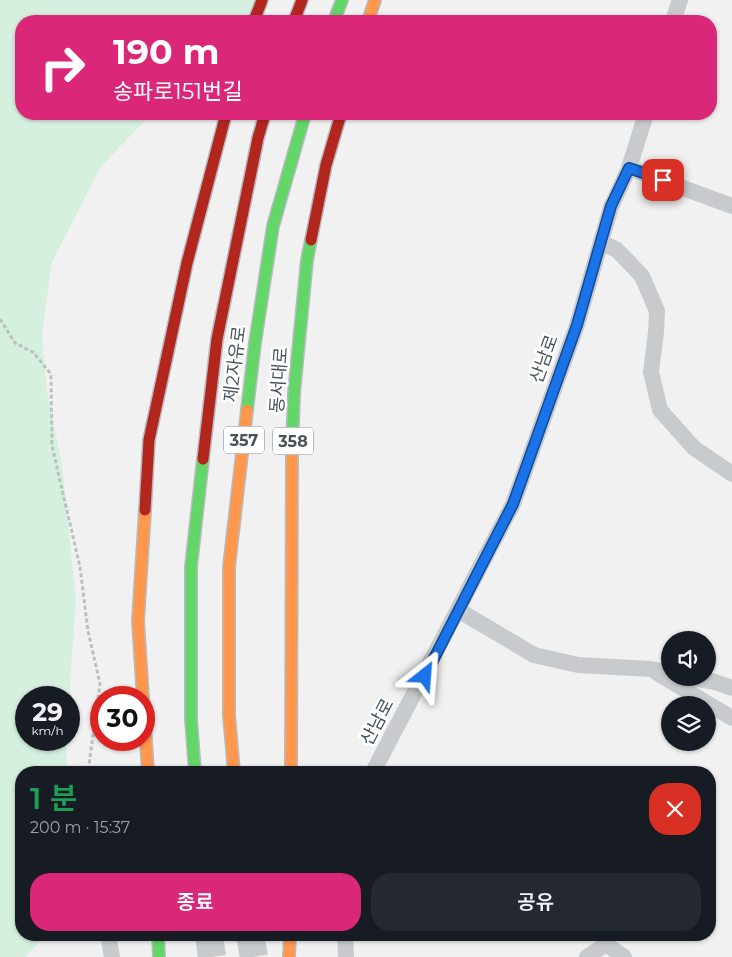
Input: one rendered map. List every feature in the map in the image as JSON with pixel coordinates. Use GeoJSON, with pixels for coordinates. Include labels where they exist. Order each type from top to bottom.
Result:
{"type":"FeatureCollection","features":[{"type":"Feature","properties":{"kind":"highway"},"geometry":{"type":"LineString","coordinates":[[256,15],[262,0]]}},
{"type":"Feature","properties":{"kind":"highway"},"geometry":{"type":"LineString","coordinates":[[296,15],[302,0]]}},
{"type":"Feature","properties":{"kind":"highway"},"geometry":{"type":"LineString","coordinates":[[336,15],[342,0]]}},
{"type":"Feature","properties":{"kind":"highway"},"geometry":{"type":"LineString","coordinates":[[370,15],[375,0]]}},
{"type":"Feature","properties":{"kind":"highway"},"geometry":{"type":"LineString","coordinates":[[142,686],[138,621],[149,440],[187,263],[224,120]]}},
{"type":"Feature","properties":{"kind":"highway","name":"제2자유로"},"geometry":{"type":"LineString","coordinates":[[195,766],[191,719],[191,567],[217,339],[263,120]]}},
{"type":"Feature","properties":{"kind":"highway","name":"제2자유로"},"geometry":{"type":"LineString","coordinates":[[233,766],[229,715],[229,567],[255,343],[274,226],[303,120]]}},
{"type":"Feature","properties":{"kind":"highway","name":"동서대로"},"geometry":{"type":"LineString","coordinates":[[291,766],[290,503],[294,392],[307,260],[326,165],[339,120]]}},
{"type":"Feature","properties":{"kind":"highway"},"geometry":{"type":"LineString","coordinates":[[147,751],[148,766]]}},
{"type":"Feature","properties":{"kind":"highway"},"geometry":{"type":"LineString","coordinates":[[159,941],[160,957]]}},
{"type":"Feature","properties":{"kind":"highway"},"geometry":{"type":"LineString","coordinates":[[290,941],[290,957]]}},
{"type":"Feature","properties":{"kind":"street"},"geometry":{"type":"LineString","coordinates":[[675,15],[680,0]]}},
{"type":"Feature","properties":{"kind":"street","name":"산남로"},"geometry":{"type":"LineString","coordinates":[[376,766],[513,504],[577,325],[611,206],[629,168],[644,120]]}},
{"type":"Feature","properties":{"kind":"street"},"geometry":{"type":"LineString","coordinates":[[629,168],[732,206]]}},
{"type":"Feature","properties":{"kind":"street"},"geometry":{"type":"LineString","coordinates":[[601,242],[617,250],[642,276],[656,310],[656,332],[650,372],[660,410],[694,448],[732,474]]}},
{"type":"Feature","properties":{"kind":"street"},"geometry":{"type":"LineString","coordinates":[[458,610],[534,655],[578,665],[661,671]]}},
{"type":"Feature","properties":{"kind":"street"},"geometry":{"type":"LineString","coordinates":[[651,669],[732,718]]}},
{"type":"Feature","properties":{"kind":"street"},"geometry":{"type":"LineString","coordinates":[[716,682],[732,688]]}},
{"type":"Feature","properties":{"kind":"street"},"geometry":{"type":"LineString","coordinates":[[109,941],[112,957]]}},
{"type":"Feature","properties":{"kind":"street"},"geometry":{"type":"LineString","coordinates":[[346,941],[346,957]]}},
{"type":"Feature","properties":{"kind":"street"},"geometry":{"type":"LineString","coordinates":[[587,957],[606,944],[624,957]]}},
{"type":"Feature","properties":{"kind":"path"},"geometry":{"type":"LineString","coordinates":[[0,319],[15,343],[33,352],[51,374],[52,446],[80,567],[88,631],[100,684],[89,766]]}},
{"type":"Feature","properties":{"kind":"green space"},"geometry":{"type":"Polygon","coordinates":[[[0,0],[262,0],[248,15],[15,15],[15,120],[146,120],[101,166],[52,262],[42,334],[47,391],[62,464],[76,600],[70,686],[15,686],[15,751],[66,751],[67,766],[15,766],[15,941],[40,941],[25,957],[0,957],[0,0]]]}},
{"type":"Feature","properties":{"kind":"tunnel"},"geometry":{"type":"LineString","coordinates":[[210,941],[212,957]]}},
{"type":"Feature","properties":{"kind":"tunnel"},"geometry":{"type":"LineString","coordinates":[[251,941],[254,957]]}},
{"type":"Feature","properties":{"kind":"traffic: fast"},"geometry":{"type":"LineString","coordinates":[[336,15],[342,0]]}},
{"type":"Feature","properties":{"kind":"traffic: fast"},"geometry":{"type":"LineString","coordinates":[[247,410],[273,226],[303,120]]}},
{"type":"Feature","properties":{"kind":"traffic: fast"},"geometry":{"type":"LineString","coordinates":[[292,449],[294,393],[307,260],[311,240]]}},
{"type":"Feature","properties":{"kind":"traffic: fast"},"geometry":{"type":"LineString","coordinates":[[195,766],[191,719],[191,567],[203,459]]}},
{"type":"Feature","properties":{"kind":"traffic: fast"},"geometry":{"type":"LineString","coordinates":[[158,941],[159,957]]}},
{"type":"Feature","properties":{"kind":"traffic: slow"},"geometry":{"type":"LineString","coordinates":[[370,15],[375,0]]}},
{"type":"Feature","properties":{"kind":"traffic: slow"},"geometry":{"type":"LineString","coordinates":[[233,766],[229,715],[229,567],[247,410]]}},
{"type":"Feature","properties":{"kind":"traffic: slow"},"geometry":{"type":"LineString","coordinates":[[291,766],[292,449]]}},
{"type":"Feature","properties":{"kind":"traffic: slow"},"geometry":{"type":"LineString","coordinates":[[142,686],[138,621],[145,510]]}},
{"type":"Feature","properties":{"kind":"traffic: slow"},"geometry":{"type":"LineString","coordinates":[[147,751],[148,766]]}},
{"type":"Feature","properties":{"kind":"traffic: slow"},"geometry":{"type":"LineString","coordinates":[[289,957],[290,941]]}},
{"type":"Feature","properties":{"kind":"traffic: jam"},"geometry":{"type":"LineString","coordinates":[[256,15],[262,0]]}},
{"type":"Feature","properties":{"kind":"traffic: jam"},"geometry":{"type":"LineString","coordinates":[[296,15],[302,0]]}},
{"type":"Feature","properties":{"kind":"traffic: jam"},"geometry":{"type":"LineString","coordinates":[[145,510],[149,440],[187,263],[224,120]]}},
{"type":"Feature","properties":{"kind":"traffic: jam"},"geometry":{"type":"LineString","coordinates":[[203,459],[217,339],[263,120]]}},
{"type":"Feature","properties":{"kind":"traffic: jam"},"geometry":{"type":"LineString","coordinates":[[311,240],[326,165],[339,120]]}},
{"type":"Feature","properties":{"kind":"route"},"geometry":{"type":"LineString","coordinates":[[425,676],[513,504],[577,325],[611,206],[629,168],[663,180]]}}]}
